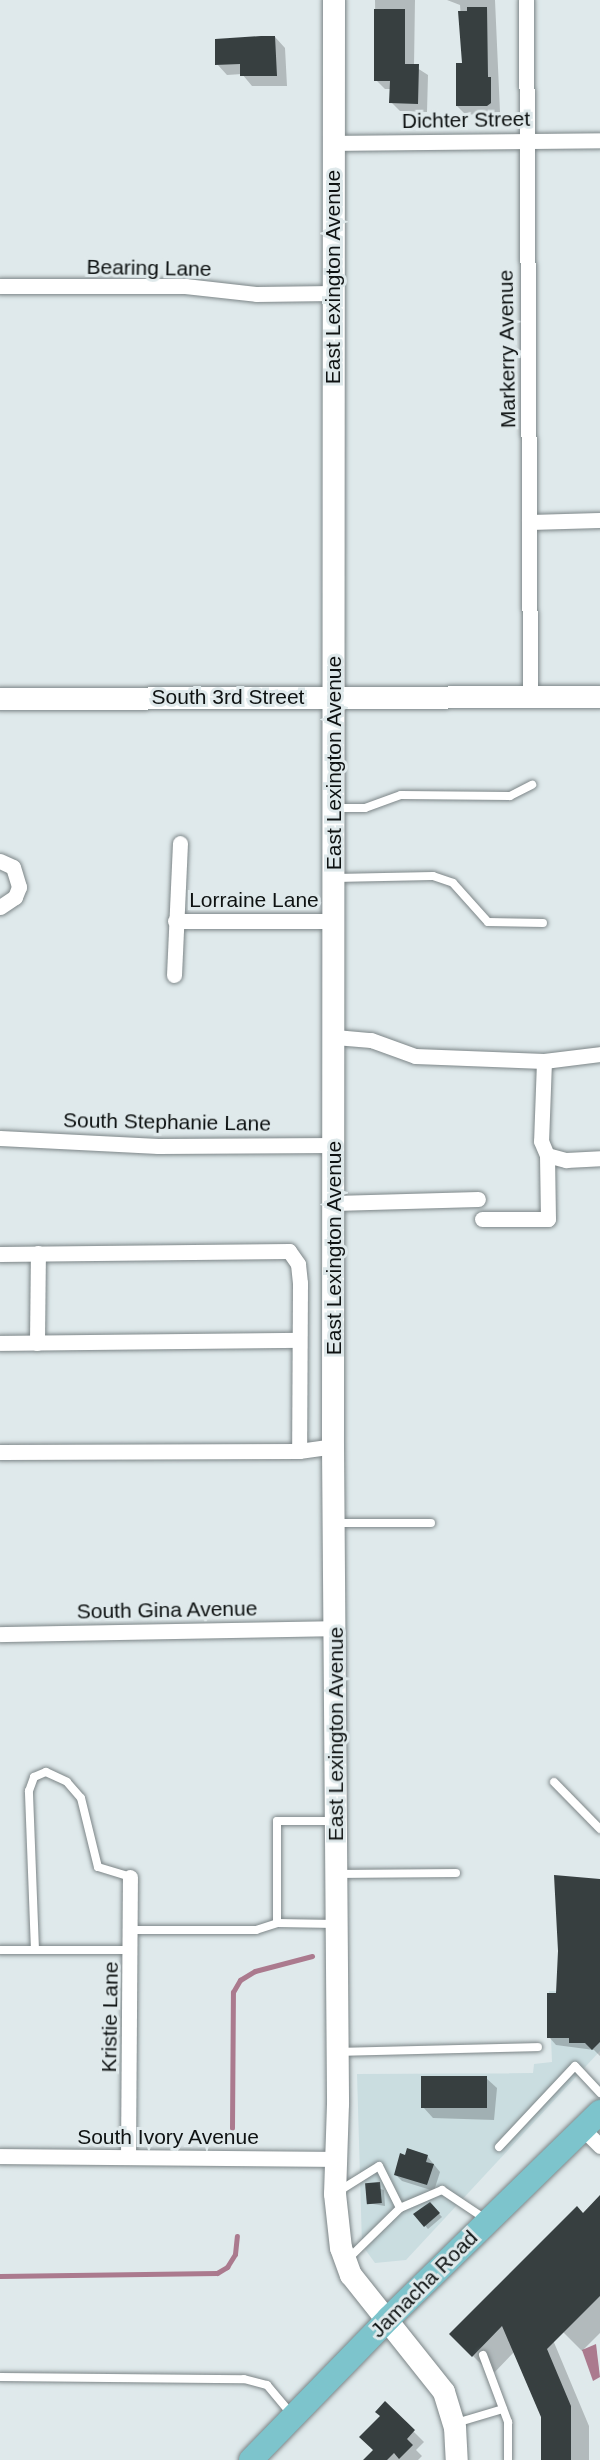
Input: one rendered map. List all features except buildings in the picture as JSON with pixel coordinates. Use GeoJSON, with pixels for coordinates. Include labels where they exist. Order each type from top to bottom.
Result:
{"type":"FeatureCollection","features":[{"type":"Feature","properties":{"kind":"main road","name":"Jamacha Road"},"geometry":{"type":"LineString","coordinates":[[251,2460],[389,2318],[600,2112]]}},
{"type":"Feature","properties":{"kind":"street","name":"East Lexington Avenue"},"geometry":{"type":"LineString","coordinates":[[334,0],[333,1446],[337,1924],[334,2194],[345,2262],[358,2288],[389,2318],[444,2392],[454,2423],[457,2460]]}},
{"type":"Feature","properties":{"kind":"street","name":"Markerry Avenue"},"geometry":{"type":"LineString","coordinates":[[526,0],[525,141],[530,697]]}},
{"type":"Feature","properties":{"kind":"street","name":"Dichter Street"},"geometry":{"type":"LineString","coordinates":[[333,143],[600,140]]}},
{"type":"Feature","properties":{"kind":"street","name":"Bearing Lane"},"geometry":{"type":"LineString","coordinates":[[0,286],[185,286],[256,294],[333,292]]}},
{"type":"Feature","properties":{"kind":"street"},"geometry":{"type":"LineString","coordinates":[[529,522],[600,520]]}},
{"type":"Feature","properties":{"kind":"street","name":"South 3rd Street"},"geometry":{"type":"LineString","coordinates":[[0,699],[600,697]]}},
{"type":"Feature","properties":{"kind":"street","name":"Lorraine Lane"},"geometry":{"type":"LineString","coordinates":[[174,975],[180,843]]}},
{"type":"Feature","properties":{"kind":"street"},"geometry":{"type":"LineString","coordinates":[[0,861],[13,867],[19,887],[15,897],[0,906]]}},
{"type":"Feature","properties":{"kind":"street","name":"Lorraine Lane"},"geometry":{"type":"LineString","coordinates":[[176,921],[333,921]]}},
{"type":"Feature","properties":{"kind":"street"},"geometry":{"type":"LineString","coordinates":[[334,1036],[371,1040],[415,1056],[544,1061],[600,1054]]}},
{"type":"Feature","properties":{"kind":"street"},"geometry":{"type":"LineString","coordinates":[[482,1219],[548,1219],[547,1155],[541,1141],[544,1061]]}},
{"type":"Feature","properties":{"kind":"street","name":"South Stephanie Lane"},"geometry":{"type":"LineString","coordinates":[[0,1138],[158,1146],[334,1145]]}},
{"type":"Feature","properties":{"kind":"street"},"geometry":{"type":"LineString","coordinates":[[547,1155],[566,1160],[600,1158]]}},
{"type":"Feature","properties":{"kind":"street"},"geometry":{"type":"LineString","coordinates":[[334,1203],[478,1199]]}},
{"type":"Feature","properties":{"kind":"street"},"geometry":{"type":"LineString","coordinates":[[0,1254],[289,1251],[298,1264],[299,1451]]}},
{"type":"Feature","properties":{"kind":"street"},"geometry":{"type":"LineString","coordinates":[[37,1343],[38,1253]]}},
{"type":"Feature","properties":{"kind":"street"},"geometry":{"type":"LineString","coordinates":[[0,1343],[299,1340]]}},
{"type":"Feature","properties":{"kind":"street"},"geometry":{"type":"LineString","coordinates":[[0,1452],[299,1451],[333,1446]]}},
{"type":"Feature","properties":{"kind":"street","name":"South Gina Avenue"},"geometry":{"type":"LineString","coordinates":[[0,1634],[336,1628]]}},
{"type":"Feature","properties":{"kind":"street","name":"Kristie Lane"},"geometry":{"type":"LineString","coordinates":[[128,2157],[132,1950],[130,1877]]}},
{"type":"Feature","properties":{"kind":"street"},"geometry":{"type":"LineString","coordinates":[[583,2128],[600,2146]]}},
{"type":"Feature","properties":{"kind":"street","name":"South Ivory Avenue"},"geometry":{"type":"LineString","coordinates":[[0,2157],[335,2159]]}},
{"type":"Feature","properties":{"kind":"lane"},"geometry":{"type":"LineString","coordinates":[[334,808],[365,808],[401,795],[510,796],[532,785]]}},
{"type":"Feature","properties":{"kind":"lane"},"geometry":{"type":"LineString","coordinates":[[334,878],[433,876],[453,883],[488,922],[543,923]]}},
{"type":"Feature","properties":{"kind":"lane"},"geometry":{"type":"LineString","coordinates":[[334,1522],[431,1522]]}},
{"type":"Feature","properties":{"kind":"lane"},"geometry":{"type":"LineString","coordinates":[[35,1950],[29,1791],[34,1777],[46,1772],[67,1782],[81,1798],[98,1867],[130,1877]]}},
{"type":"Feature","properties":{"kind":"lane"},"geometry":{"type":"LineString","coordinates":[[554,1782],[600,1829]]}},
{"type":"Feature","properties":{"kind":"lane"},"geometry":{"type":"LineString","coordinates":[[277,1923],[277,1821],[336,1820]]}},
{"type":"Feature","properties":{"kind":"lane"},"geometry":{"type":"LineString","coordinates":[[336,1874],[456,1873]]}},
{"type":"Feature","properties":{"kind":"lane"},"geometry":{"type":"LineString","coordinates":[[131,1930],[256,1930],[277,1923],[337,1924]]}},
{"type":"Feature","properties":{"kind":"lane"},"geometry":{"type":"LineString","coordinates":[[0,1950],[132,1950]]}},
{"type":"Feature","properties":{"kind":"lane"},"geometry":{"type":"LineString","coordinates":[[337,2052],[538,2047]]}},
{"type":"Feature","properties":{"kind":"lane"},"geometry":{"type":"LineString","coordinates":[[499,2147],[575,2066],[600,2093]]}},
{"type":"Feature","properties":{"kind":"lane"},"geometry":{"type":"LineString","coordinates":[[334,2194],[379,2166],[400,2208]]}},
{"type":"Feature","properties":{"kind":"lane"},"geometry":{"type":"LineString","coordinates":[[345,2262],[400,2208],[442,2190],[488,2221]]}},
{"type":"Feature","properties":{"kind":"lane"},"geometry":{"type":"LineString","coordinates":[[483,2355],[508,2422],[508,2460]]}},
{"type":"Feature","properties":{"kind":"lane"},"geometry":{"type":"LineString","coordinates":[[0,2377],[244,2379],[267,2385],[294,2418]]}},
{"type":"Feature","properties":{"kind":"lane"},"geometry":{"type":"LineString","coordinates":[[454,2423],[503,2409]]}},
{"type":"Feature","properties":{"kind":"shaded area"},"geometry":{"type":"Polygon","coordinates":[[[549,1991],[560,1991],[600,2029],[600,2051],[406,2260],[375,2263],[362,2245],[357,2074],[533,2073],[534,2064],[552,2062],[549,1991]]]}},
{"type":"Feature","properties":{"kind":"shaded area"},"geometry":{"type":"Polygon","coordinates":[[[596,2344],[600,2377],[593,2381],[582,2350],[596,2344]]]}},
{"type":"Feature","properties":{"kind":"waterway"},"geometry":{"type":"LineString","coordinates":[[232,2128],[233,1992],[240,1980],[255,1971],[312,1956]]}},
{"type":"Feature","properties":{"kind":"waterway"},"geometry":{"type":"LineString","coordinates":[[0,2276],[217,2273],[227,2267],[235,2254],[237,2236]]}}]}
